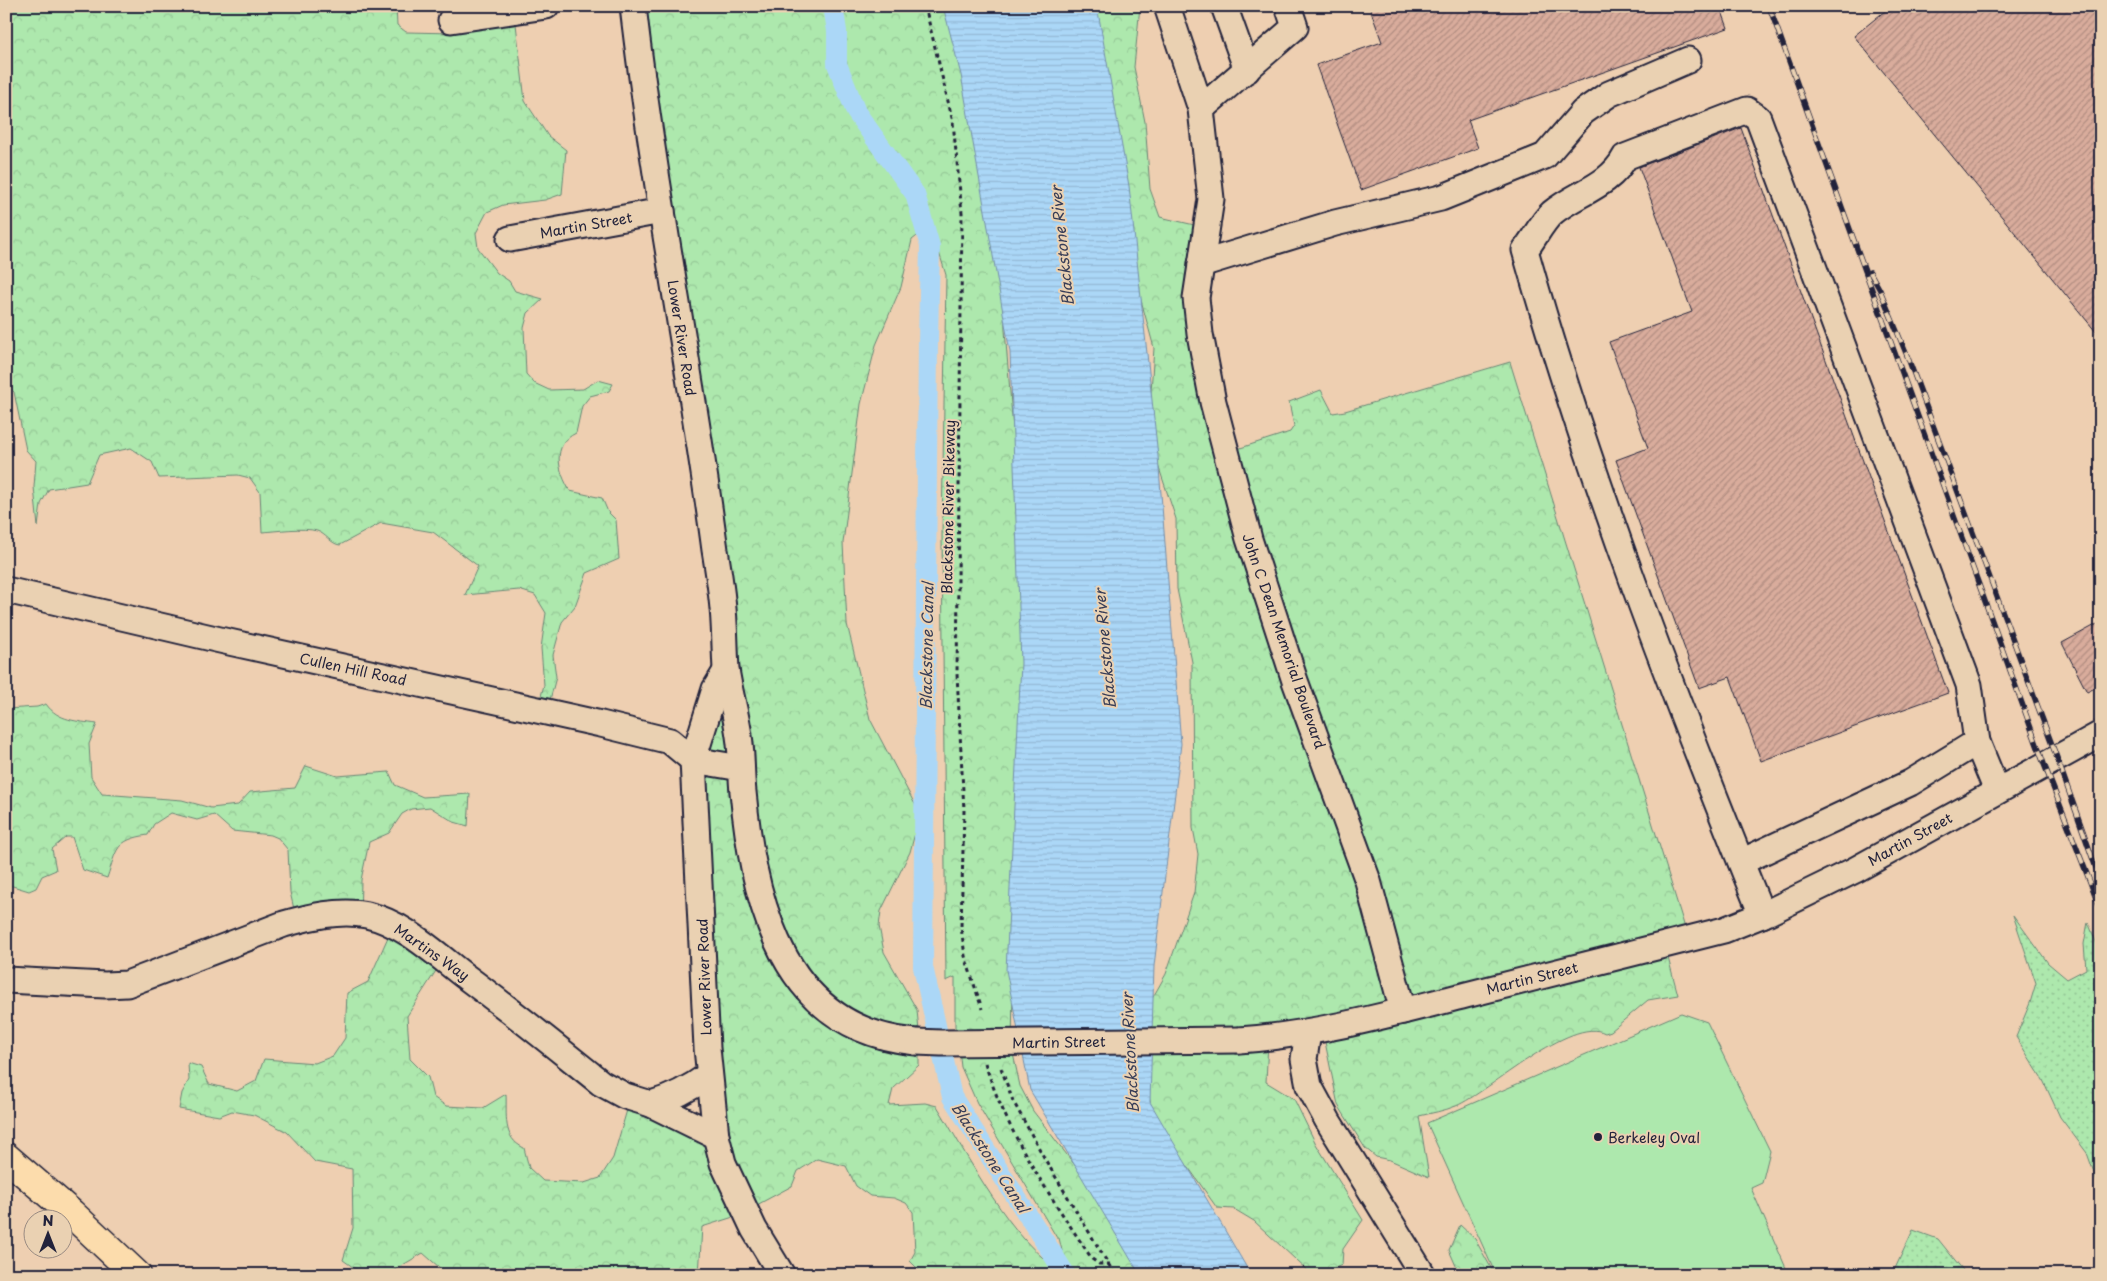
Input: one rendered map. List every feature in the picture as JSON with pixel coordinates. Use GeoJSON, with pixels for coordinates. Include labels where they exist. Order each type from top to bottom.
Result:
{"type":"FeatureCollection","features":[{"type":"Feature","properties":{"kind":"main road"},"geometry":{"type":"LineString","coordinates":[[7,1158],[71,1213],[137,1275]]}},
{"type":"Feature","properties":{"kind":"street"},"geometry":{"type":"LineString","coordinates":[[451,20],[546,6]]}},
{"type":"Feature","properties":{"kind":"street","name":"Lower River Road"},"geometry":{"type":"LineString","coordinates":[[633,6],[662,211],[715,548],[724,621],[726,670],[740,737],[747,825],[761,898],[777,940],[804,986],[815,999],[830,1011],[864,1030],[888,1038],[916,1042]]}},
{"type":"Feature","properties":{"kind":"street","name":"John C Dean Memorial Boulevard"},"geometry":{"type":"LineString","coordinates":[[1167,6],[1201,109],[1211,199],[1196,298],[1200,334],[1212,402],[1249,540],[1295,681],[1368,881],[1403,1011]]}},
{"type":"Feature","properties":{"kind":"street"},"geometry":{"type":"LineString","coordinates":[[1224,6],[1247,70]]}},
{"type":"Feature","properties":{"kind":"street"},"geometry":{"type":"LineString","coordinates":[[1201,109],[1295,27],[1288,6]]}},
{"type":"Feature","properties":{"kind":"street"},"geometry":{"type":"LineString","coordinates":[[1201,264],[1335,223],[1441,198],[1545,156],[1583,112],[1609,94],[1688,60]]}},
{"type":"Feature","properties":{"kind":"street"},"geometry":{"type":"LineString","coordinates":[[1762,915],[1627,569],[1554,351],[1525,250],[1552,213],[1601,183],[1619,168],[1625,157],[1747,110],[1758,118],[1969,685],[1977,742],[1997,791]]}},
{"type":"Feature","properties":{"kind":"street","name":"Martin Street"},"geometry":{"type":"LineString","coordinates":[[510,239],[662,211]]}},
{"type":"Feature","properties":{"kind":"street","name":"Cullen Hill Road"},"geometry":{"type":"LineString","coordinates":[[6,590],[220,640],[661,738],[670,741],[693,760]]}},
{"type":"Feature","properties":{"kind":"street","name":"Lower River Road"},"geometry":{"type":"LineString","coordinates":[[726,670],[716,689],[693,760],[709,1075],[716,1136],[723,1162],[754,1229],[782,1275]]}},
{"type":"Feature","properties":{"kind":"street","name":"Martin Street"},"geometry":{"type":"LineString","coordinates":[[916,1042],[1239,1040],[1274,1037],[1308,1032],[1403,1011],[1724,930],[1762,915],[1855,870],[2101,734]]}},
{"type":"Feature","properties":{"kind":"street"},"geometry":{"type":"LineString","coordinates":[[1741,862],[1910,783],[1977,742]]}},
{"type":"Feature","properties":{"kind":"street"},"geometry":{"type":"LineString","coordinates":[[693,760],[741,768]]}},
{"type":"Feature","properties":{"kind":"street","name":"Martins Way"},"geometry":{"type":"LineString","coordinates":[[6,980],[104,985],[127,984],[300,919],[336,914],[364,914],[385,920],[429,948],[601,1083],[625,1096],[651,1104],[716,1136]]}},
{"type":"Feature","properties":{"kind":"street"},"geometry":{"type":"LineString","coordinates":[[1308,1032],[1304,1059],[1309,1086],[1328,1121],[1423,1275]]}},
{"type":"Feature","properties":{"kind":"street"},"geometry":{"type":"LineString","coordinates":[[651,1104],[669,1100],[709,1075]]}},
{"type":"Feature","properties":{"kind":"path","name":"Blackstone River Bikeway"},"geometry":{"type":"LineString","coordinates":[[924,6],[953,122],[962,213],[957,674],[964,818],[961,927],[965,956],[982,1009]]}},
{"type":"Feature","properties":{"kind":"path"},"geometry":{"type":"LineString","coordinates":[[981,1043],[993,1087],[1026,1158],[1092,1259],[1099,1264],[1110,1264]]}},
{"type":"Feature","properties":{"kind":"path"},"geometry":{"type":"LineString","coordinates":[[1001,1068],[1013,1101],[1046,1161],[1115,1275]]}},
{"type":"Feature","properties":{"kind":"green space"},"geometry":{"type":"Polygon","coordinates":[[[6,6],[396,6],[397,25],[406,32],[454,33],[511,21],[516,24],[525,101],[548,136],[566,150],[562,194],[545,200],[503,205],[487,212],[476,233],[478,248],[497,273],[509,281],[515,291],[543,299],[528,313],[524,328],[526,374],[534,383],[549,390],[583,389],[598,380],[613,384],[609,391],[590,396],[582,406],[576,433],[563,444],[559,459],[562,475],[570,491],[602,498],[608,512],[616,520],[619,559],[587,573],[575,606],[562,622],[553,655],[556,677],[546,715],[537,711],[544,685],[541,648],[546,613],[535,595],[519,590],[465,595],[478,566],[433,532],[381,523],[340,545],[334,543],[320,532],[311,530],[297,529],[262,532],[260,492],[250,478],[238,475],[159,478],[152,462],[131,448],[99,455],[87,483],[49,489],[41,504],[38,527],[34,487],[36,461],[26,450],[14,392],[6,384],[6,6]]]}},
{"type":"Feature","properties":{"kind":"green space"},"geometry":{"type":"Polygon","coordinates":[[[632,6],[954,6],[1002,240],[1005,330],[1034,691],[1013,987],[1012,1049],[1020,1086],[1033,1111],[1091,1186],[1141,1275],[924,1275],[910,1261],[915,1252],[913,1212],[906,1203],[894,1198],[870,1196],[856,1186],[846,1166],[817,1159],[798,1171],[792,1186],[753,1207],[746,1213],[702,1227],[699,1275],[448,1275],[423,1253],[386,1275],[364,1275],[343,1260],[353,1228],[352,1169],[315,1162],[287,1132],[254,1115],[232,1111],[219,1116],[179,1109],[182,1093],[189,1080],[188,1063],[201,1067],[209,1084],[237,1091],[256,1081],[264,1059],[315,1063],[333,1056],[345,1038],[347,993],[368,982],[388,937],[392,933],[441,963],[407,1016],[410,1059],[428,1077],[433,1097],[446,1106],[483,1108],[506,1094],[506,1118],[509,1132],[517,1144],[524,1148],[529,1168],[543,1181],[584,1183],[600,1178],[613,1158],[629,1103],[712,1117],[703,756],[723,681],[632,6]],[[921,233],[912,240],[901,287],[876,345],[861,404],[843,543],[847,624],[870,719],[920,814],[910,852],[881,911],[879,926],[884,952],[917,1010],[919,1031],[919,1065],[893,1089],[889,1105],[925,1103],[937,1106],[976,1172],[1008,1220],[1043,1258],[1061,1270],[1064,1259],[1059,1238],[1057,1238],[977,1103],[961,1067],[959,1049],[961,1047],[955,1027],[955,977],[946,981],[942,535],[946,275],[935,239],[921,233]]]}},
{"type":"Feature","properties":{"kind":"green space"},"geometry":{"type":"Polygon","coordinates":[[[1073,6],[1140,6],[1134,67],[1145,122],[1150,189],[1160,217],[1203,227],[1196,260],[1228,452],[1290,432],[1294,426],[1289,402],[1321,390],[1333,413],[1510,362],[1689,941],[1667,954],[1678,995],[1648,1000],[1611,1031],[1605,1033],[1590,1030],[1572,1035],[1552,1044],[1456,1106],[1419,1116],[1429,1177],[1390,1160],[1376,1157],[1365,1148],[1338,1105],[1324,1037],[1268,1042],[1266,1082],[1294,1099],[1316,1144],[1363,1220],[1343,1249],[1342,1265],[1323,1273],[1310,1273],[1254,1221],[1234,1209],[1217,1208],[1153,1117],[1140,1046],[1144,1013],[1166,974],[1194,893],[1198,854],[1193,828],[1192,662],[1177,589],[1176,519],[1148,435],[1154,348],[1129,256],[1073,6]]]}},
{"type":"Feature","properties":{"kind":"green space"},"geometry":{"type":"Polygon","coordinates":[[[46,704],[51,710],[62,717],[97,724],[89,744],[91,777],[102,794],[182,800],[211,808],[238,805],[250,792],[295,788],[306,766],[337,776],[389,772],[395,785],[423,797],[470,794],[468,826],[454,822],[430,807],[411,809],[402,814],[389,833],[369,842],[361,880],[360,923],[297,922],[290,892],[288,850],[278,838],[271,835],[232,831],[214,815],[197,820],[171,813],[154,824],[148,835],[123,843],[116,853],[107,878],[83,870],[72,837],[66,837],[52,849],[56,870],[42,876],[36,888],[29,891],[6,884],[6,709],[37,707],[46,704]]]}},
{"type":"Feature","properties":{"kind":"green space"},"geometry":{"type":"Polygon","coordinates":[[[2013,915],[2048,963],[2067,979],[2086,969],[2084,944],[2088,922],[2101,954],[2101,1192],[2087,1153],[2060,1117],[2043,1080],[2016,1037],[2036,983],[2013,915]]]}},
{"type":"Feature","properties":{"kind":"green space","name":"Berkeley Oval"},"geometry":{"type":"Polygon","coordinates":[[[1681,1013],[1707,1022],[1770,1151],[1762,1183],[1751,1188],[1789,1275],[1496,1275],[1427,1123],[1681,1013]]]}},
{"type":"Feature","properties":{"kind":"green space"},"geometry":{"type":"Polygon","coordinates":[[[1460,1225],[1475,1239],[1495,1275],[1460,1275],[1449,1250],[1460,1225]]]}},
{"type":"Feature","properties":{"kind":"green space"},"geometry":{"type":"Polygon","coordinates":[[[1913,1230],[1938,1239],[1967,1275],[1892,1275],[1913,1230]]]}},
{"type":"Feature","properties":{"kind":"water","name":"Blackstone River"},"geometry":{"type":"Polygon","coordinates":[[[943,6],[1097,6],[1129,186],[1158,456],[1181,744],[1154,966],[1150,1102],[1251,1275],[1140,1275],[1030,1090],[1006,970],[1021,663],[1010,352],[961,75],[943,6]]]}},
{"type":"Feature","properties":{"kind":"building"},"geometry":{"type":"Polygon","coordinates":[[[1369,6],[1720,6],[1728,28],[1468,120],[1478,148],[1361,190],[1316,65],[1382,42],[1369,6]]]}},
{"type":"Feature","properties":{"kind":"building"},"geometry":{"type":"Polygon","coordinates":[[[1891,6],[2101,6],[2101,338],[1854,36],[1891,6]]]}},
{"type":"Feature","properties":{"kind":"building"},"geometry":{"type":"Polygon","coordinates":[[[1741,128],[1948,693],[1761,761],[1730,677],[1699,688],[1616,460],[1648,448],[1609,342],[1692,312],[1639,167],[1741,128]]]}},
{"type":"Feature","properties":{"kind":"building"},"geometry":{"type":"Polygon","coordinates":[[[2101,622],[2101,685],[2087,692],[2062,643],[2101,622]]]}},
{"type":"Feature","properties":{"kind":"waterway","name":"Blackstone Canal"},"geometry":{"type":"LineString","coordinates":[[833,6],[837,31],[837,64],[856,112],[915,194],[930,246],[923,967],[952,1097],[1066,1275]]}},
{"type":"Feature","properties":{"kind":"railway"},"geometry":{"type":"LineString","coordinates":[[1769,6],[2044,764],[2101,910]]}},
{"type":"Feature","properties":{"kind":"railway"},"geometry":{"type":"LineString","coordinates":[[1870,272],[1880,290],[1908,358],[2057,758],[2101,882]]}},
{"type":"Feature","properties":{"kind":"place","name":"Berkeley Oval"},"geometry":{"type":"Point","coordinates":[1598,1137]}}]}
